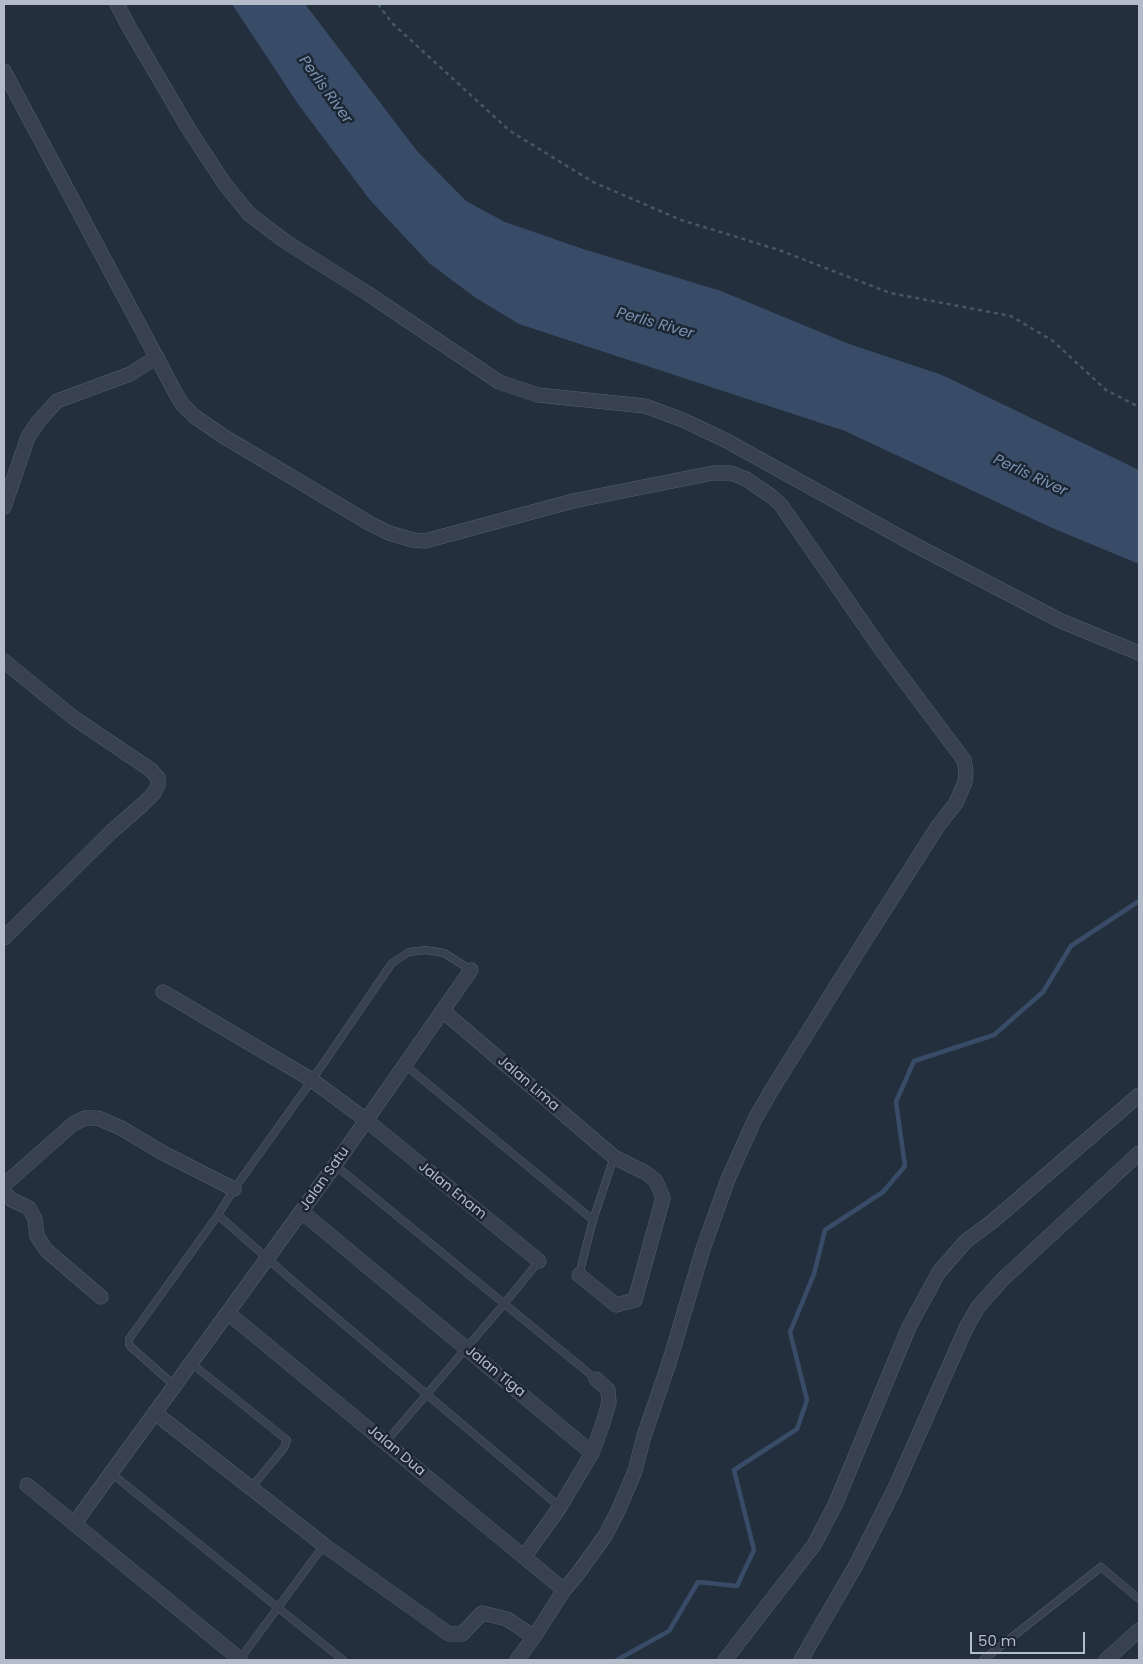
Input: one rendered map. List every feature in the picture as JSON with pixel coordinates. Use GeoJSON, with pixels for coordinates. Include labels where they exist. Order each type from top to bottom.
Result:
{"type":"FeatureCollection","features":[{"type":"Feature","properties":{"kind":"street"},"geometry":{"type":"LineString","coordinates":[[118,4],[188,128],[224,183],[249,214],[286,242],[367,293],[500,382],[538,395],[645,406],[683,420],[727,441],[913,544],[1062,621],[1139,653]]}},
{"type":"Feature","properties":{"kind":"street"},"geometry":{"type":"LineString","coordinates":[[4,71],[175,392],[182,404],[194,416],[223,436],[369,523],[413,540],[426,541],[573,501],[713,474],[731,473],[746,479],[771,496],[780,505],[883,652],[964,760],[965,782],[956,803],[938,826],[864,942],[776,1082],[755,1119],[728,1179],[703,1249],[669,1363],[644,1436],[635,1471],[618,1511],[605,1536],[564,1590],[517,1660]]}},
{"type":"Feature","properties":{"kind":"street"},"geometry":{"type":"LineString","coordinates":[[4,507],[28,437],[38,422],[57,401],[130,374],[157,357]]}},
{"type":"Feature","properties":{"kind":"street"},"geometry":{"type":"LineString","coordinates":[[4,662],[74,718],[151,770],[158,778],[158,785],[154,793],[143,804],[111,832],[4,938]]}},
{"type":"Feature","properties":{"kind":"street","name":"Jalan Satu"},"geometry":{"type":"LineString","coordinates":[[74,1524],[302,1212],[471,970]]}},
{"type":"Feature","properties":{"kind":"street","name":"Jalan Enam"},"geometry":{"type":"LineString","coordinates":[[163,992],[312,1080],[366,1120],[539,1261]]}},
{"type":"Feature","properties":{"kind":"street","name":"Jalan Lima"},"geometry":{"type":"LineString","coordinates":[[443,1011],[614,1157]]}},
{"type":"Feature","properties":{"kind":"street"},"geometry":{"type":"LineString","coordinates":[[725,1660],[814,1545],[835,1505],[908,1327],[939,1272],[966,1241],[993,1221],[1139,1095]]}},
{"type":"Feature","properties":{"kind":"street"},"geometry":{"type":"LineString","coordinates":[[4,1185],[73,1124],[85,1118],[98,1118],[121,1128],[163,1153],[234,1189]]}},
{"type":"Feature","properties":{"kind":"street"},"geometry":{"type":"LineString","coordinates":[[801,1660],[856,1565],[895,1488],[966,1328],[978,1307],[1002,1280],[1139,1153]]}},
{"type":"Feature","properties":{"kind":"street"},"geometry":{"type":"LineString","coordinates":[[579,1275],[616,1305],[635,1300],[663,1198],[656,1181],[646,1173],[614,1157]]}},
{"type":"Feature","properties":{"kind":"street"},"geometry":{"type":"LineString","coordinates":[[4,1193],[12,1200],[29,1208],[35,1219],[37,1236],[46,1250],[101,1297]]}},
{"type":"Feature","properties":{"kind":"street","name":"Jalan Tiga"},"geometry":{"type":"LineString","coordinates":[[302,1212],[592,1452]]}},
{"type":"Feature","properties":{"kind":"street","name":"Jalan Dua"},"geometry":{"type":"LineString","coordinates":[[228,1313],[564,1590]]}},
{"type":"Feature","properties":{"kind":"street"},"geometry":{"type":"LineString","coordinates":[[524,1557],[560,1507],[592,1452],[609,1402],[608,1390],[596,1379]]}},
{"type":"Feature","properties":{"kind":"street"},"geometry":{"type":"LineString","coordinates":[[155,1413],[324,1545],[449,1634],[462,1634],[482,1614],[506,1619],[534,1637]]}},
{"type":"Feature","properties":{"kind":"street"},"geometry":{"type":"LineString","coordinates":[[27,1485],[241,1660]]}},
{"type":"Feature","properties":{"kind":"street"},"geometry":{"type":"LineString","coordinates":[[1106,1660],[1139,1630]]}},
{"type":"Feature","properties":{"kind":"lane"},"geometry":{"type":"LineString","coordinates":[[175,1386],[131,1347],[129,1339],[218,1215],[234,1189],[392,963],[409,952],[426,950],[444,953],[471,970]]}},
{"type":"Feature","properties":{"kind":"lane"},"geometry":{"type":"LineString","coordinates":[[405,1065],[593,1220]]}},
{"type":"Feature","properties":{"kind":"lane"},"geometry":{"type":"LineString","coordinates":[[579,1275],[593,1220],[614,1157]]}},
{"type":"Feature","properties":{"kind":"lane"},"geometry":{"type":"LineString","coordinates":[[335,1165],[596,1379]]}},
{"type":"Feature","properties":{"kind":"lane"},"geometry":{"type":"LineString","coordinates":[[218,1215],[294,1282],[560,1507]]}},
{"type":"Feature","properties":{"kind":"lane"},"geometry":{"type":"LineString","coordinates":[[385,1443],[539,1261]]}},
{"type":"Feature","properties":{"kind":"lane"},"geometry":{"type":"LineString","coordinates":[[191,1363],[287,1440],[284,1448],[251,1488]]}},
{"type":"Feature","properties":{"kind":"lane"},"geometry":{"type":"LineString","coordinates":[[111,1473],[343,1660]]}},
{"type":"Feature","properties":{"kind":"lane"},"geometry":{"type":"LineString","coordinates":[[241,1660],[324,1545]]}},
{"type":"Feature","properties":{"kind":"lane"},"geometry":{"type":"LineString","coordinates":[[983,1660],[1101,1567],[1139,1598]]}},
{"type":"Feature","properties":{"kind":"path"},"geometry":{"type":"LineString","coordinates":[[378,4],[392,23],[510,131],[593,182],[680,220],[779,250],[890,293],[1011,316],[1053,342],[1106,390],[1139,407]]}},
{"type":"Feature","properties":{"kind":"water","name":"Perlis River"},"geometry":{"type":"Polygon","coordinates":[[[232,4],[305,4],[417,151],[466,201],[505,222],[583,249],[721,291],[849,344],[942,375],[1139,470],[1139,564],[1050,527],[845,431],[519,324],[476,298],[429,263],[370,200],[298,104],[232,4]]]}},
{"type":"Feature","properties":{"kind":"waterway"},"geometry":{"type":"LineString","coordinates":[[617,1660],[669,1631],[698,1582],[737,1586],[754,1550],[734,1470],[797,1429],[807,1400],[790,1332],[814,1274],[825,1230],[883,1192],[905,1166],[896,1102],[914,1061],[994,1035],[1043,992],[1071,946],[1139,901]]}}]}
